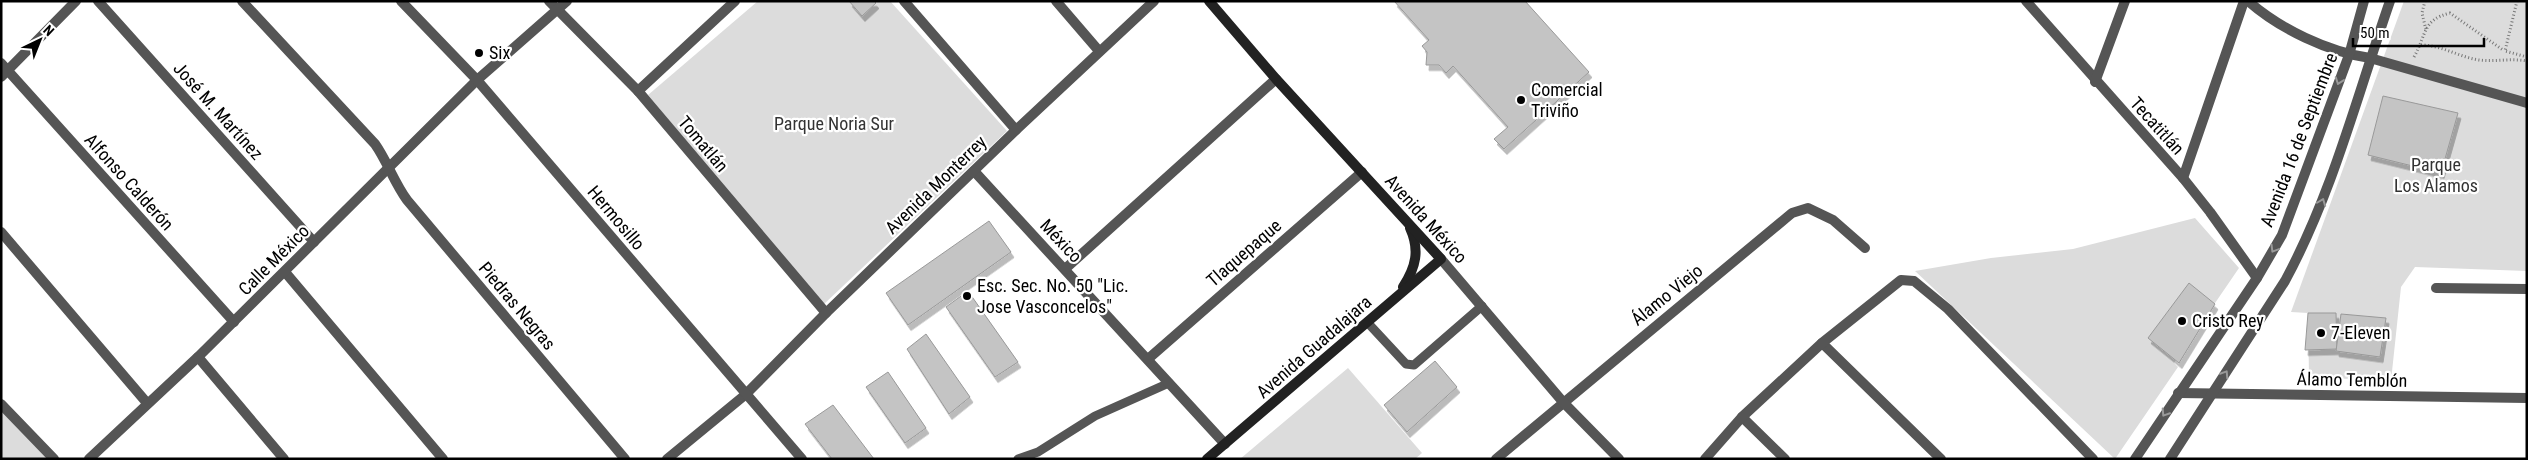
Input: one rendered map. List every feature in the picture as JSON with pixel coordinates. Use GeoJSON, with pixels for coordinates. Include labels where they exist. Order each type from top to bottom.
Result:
{"type":"FeatureCollection","features":[{"type":"Feature","properties":{"kind":"main road","name":"Avenida México"},"geometry":{"type":"LineString","coordinates":[[1209,1],[1276,79],[1441,259]]}},
{"type":"Feature","properties":{"kind":"main road"},"geometry":{"type":"LineString","coordinates":[[1395,298],[1409,276],[1416,258],[1417,248],[1406,221]]}},
{"type":"Feature","properties":{"kind":"main road","name":"Avenida Guadalajara"},"geometry":{"type":"LineString","coordinates":[[1207,459],[1441,259]]}},
{"type":"Feature","properties":{"kind":"street"},"geometry":{"type":"LineString","coordinates":[[3,70],[76,1]]}},
{"type":"Feature","properties":{"kind":"street","name":"José M. Martínez"},"geometry":{"type":"LineString","coordinates":[[98,1],[314,242]]}},
{"type":"Feature","properties":{"kind":"street","name":"Piedras Negras"},"geometry":{"type":"LineString","coordinates":[[242,1],[374,144],[383,156],[389,171],[407,200],[624,459]]}},
{"type":"Feature","properties":{"kind":"street","name":"Hermosillo"},"geometry":{"type":"LineString","coordinates":[[401,1],[478,80],[745,395],[802,459]]}},
{"type":"Feature","properties":{"kind":"street","name":"Tomatlán"},"geometry":{"type":"LineString","coordinates":[[549,1],[638,91],[826,313]]}},
{"type":"Feature","properties":{"kind":"street","name":"Calle México"},"geometry":{"type":"LineString","coordinates":[[89,459],[198,357],[389,171],[478,80],[567,1]]}},
{"type":"Feature","properties":{"kind":"street"},"geometry":{"type":"LineString","coordinates":[[638,91],[735,1]]}},
{"type":"Feature","properties":{"kind":"street"},"geometry":{"type":"LineString","coordinates":[[904,1],[1016,130]]}},
{"type":"Feature","properties":{"kind":"street"},"geometry":{"type":"LineString","coordinates":[[1056,1],[1099,51]]}},
{"type":"Feature","properties":{"kind":"street","name":"Avenida Monterrey"},"geometry":{"type":"LineString","coordinates":[[668,459],[745,395],[826,313],[1099,51],[1154,1]]}},
{"type":"Feature","properties":{"kind":"street","name":"Tecatitlán"},"geometry":{"type":"LineString","coordinates":[[2026,1],[2095,82],[2183,178],[2257,278]]}},
{"type":"Feature","properties":{"kind":"street"},"geometry":{"type":"LineString","coordinates":[[2095,82],[2125,1]]}},
{"type":"Feature","properties":{"kind":"street"},"geometry":{"type":"LineString","coordinates":[[2183,178],[2244,1]]}},
{"type":"Feature","properties":{"kind":"street"},"geometry":{"type":"LineString","coordinates":[[2248,1],[2260,11],[2298,33],[2348,55],[2370,58],[2406,70],[2527,103]]}},
{"type":"Feature","properties":{"kind":"street","name":"Avenida 16 de Septiembre"},"geometry":{"type":"LineString","coordinates":[[2135,459],[2257,278],[2290,216],[2348,55],[2364,1]]}},
{"type":"Feature","properties":{"kind":"street"},"geometry":{"type":"LineString","coordinates":[[2170,459],[2285,281],[2301,251],[2347,137],[2370,58],[2390,1]]}},
{"type":"Feature","properties":{"kind":"street","name":"Alfonso Calderón"},"geometry":{"type":"LineString","coordinates":[[3,70],[234,322]]}},
{"type":"Feature","properties":{"kind":"street"},"geometry":{"type":"LineString","coordinates":[[1065,269],[1276,79]]}},
{"type":"Feature","properties":{"kind":"street","name":"México"},"geometry":{"type":"LineString","coordinates":[[974,171],[1225,444]]}},
{"type":"Feature","properties":{"kind":"street","name":"Tlaquepaque"},"geometry":{"type":"LineString","coordinates":[[1148,359],[1362,172]]}},
{"type":"Feature","properties":{"kind":"street","name":"Álamo Viejo"},"geometry":{"type":"LineString","coordinates":[[1496,459],[1792,213],[1808,208],[1833,220],[1865,248]]}},
{"type":"Feature","properties":{"kind":"street"},"geometry":{"type":"LineString","coordinates":[[1,232],[147,403]]}},
{"type":"Feature","properties":{"kind":"street","name":"Avenida México"},"geometry":{"type":"LineString","coordinates":[[1441,259],[1563,402],[1619,459]]}},
{"type":"Feature","properties":{"kind":"street"},"geometry":{"type":"LineString","coordinates":[[285,272],[443,459]]}},
{"type":"Feature","properties":{"kind":"street"},"geometry":{"type":"LineString","coordinates":[[1704,459],[1742,417],[1822,343],[1902,280],[1914,281],[1948,309],[2093,459]]}},
{"type":"Feature","properties":{"kind":"street"},"geometry":{"type":"LineString","coordinates":[[2436,288],[2527,289]]}},
{"type":"Feature","properties":{"kind":"street"},"geometry":{"type":"LineString","coordinates":[[1822,343],[1941,459]]}},
{"type":"Feature","properties":{"kind":"street"},"geometry":{"type":"LineString","coordinates":[[198,357],[284,459]]}},
{"type":"Feature","properties":{"kind":"street","name":"Álamo Temblón"},"geometry":{"type":"LineString","coordinates":[[2178,393],[2212,395],[2527,398]]}},
{"type":"Feature","properties":{"kind":"street"},"geometry":{"type":"LineString","coordinates":[[1,404],[54,459]]}},
{"type":"Feature","properties":{"kind":"street"},"geometry":{"type":"LineString","coordinates":[[1742,417],[1785,459]]}},
{"type":"Feature","properties":{"kind":"lane"},"geometry":{"type":"LineString","coordinates":[[1367,322],[1406,364],[1414,365],[1482,306]]}},
{"type":"Feature","properties":{"kind":"lane"},"geometry":{"type":"LineString","coordinates":[[1018,459],[1038,452],[1095,416],[1169,383]]}},
{"type":"Feature","properties":{"kind":"path"},"geometry":{"type":"LineString","coordinates":[[2425,1],[2422,13],[2426,30]]}},
{"type":"Feature","properties":{"kind":"path"},"geometry":{"type":"LineString","coordinates":[[2517,1],[2505,51],[2527,57]]}},
{"type":"Feature","properties":{"kind":"path"},"geometry":{"type":"LineString","coordinates":[[2406,70],[2421,45],[2427,25],[2435,17],[2450,13],[2503,50]]}},
{"type":"Feature","properties":{"kind":"path"},"geometry":{"type":"LineString","coordinates":[[2421,45],[2431,45],[2480,60],[2506,59],[2527,62]]}},
{"type":"Feature","properties":{"kind":"green space","name":"Parque Noria Sur"},"geometry":{"type":"Polygon","coordinates":[[[758,1],[890,1],[1007,131],[823,305],[648,95],[758,1]]]}},
{"type":"Feature","properties":{"kind":"green space","name":"Parque Los Alamos"},"geometry":{"type":"Polygon","coordinates":[[[2404,1],[2527,1],[2527,271],[2415,267],[2401,287],[2391,381],[2309,377],[2308,313],[2291,312],[2404,1]]]}},
{"type":"Feature","properties":{"kind":"green space"},"geometry":{"type":"Polygon","coordinates":[[[2195,218],[2239,268],[2174,363],[2178,367],[2115,459],[1915,271],[1991,258],[2073,249],[2195,218]]]}},
{"type":"Feature","properties":{"kind":"green space"},"geometry":{"type":"Polygon","coordinates":[[[1348,368],[1422,453],[1415,459],[1240,459],[1348,368]]]}},
{"type":"Feature","properties":{"kind":"green space"},"geometry":{"type":"Polygon","coordinates":[[[1,410],[53,459],[1,459],[1,410]]]}},
{"type":"Feature","properties":{"kind":"building"},"geometry":{"type":"Polygon","coordinates":[[[849,1],[874,1],[876,3],[862,16],[849,1]]]}},
{"type":"Feature","properties":{"kind":"building","name":"Comercial Triviño"},"geometry":{"type":"Polygon","coordinates":[[[1394,1],[1525,1],[1589,72],[1504,149],[1494,139],[1508,127],[1453,66],[1446,73],[1439,65],[1426,65],[1427,52],[1422,46],[1429,40],[1394,1]]]}},
{"type":"Feature","properties":{"kind":"building"},"geometry":{"type":"Polygon","coordinates":[[[2383,96],[2458,113],[2441,173],[2368,155],[2383,96]]]}},
{"type":"Feature","properties":{"kind":"building"},"geometry":{"type":"Polygon","coordinates":[[[989,221],[1011,252],[908,325],[886,293],[989,221]]]}},
{"type":"Feature","properties":{"kind":"building","name":"Cristo Rey"},"geometry":{"type":"Polygon","coordinates":[[[2189,283],[2215,304],[2179,363],[2148,338],[2189,283]]]}},
{"type":"Feature","properties":{"kind":"building"},"geometry":{"type":"Polygon","coordinates":[[[968,291],[1018,362],[995,377],[946,307],[968,291]]]}},
{"type":"Feature","properties":{"kind":"building"},"geometry":{"type":"Polygon","coordinates":[[[2308,313],[2336,313],[2337,349],[2305,350],[2308,313]]]}},
{"type":"Feature","properties":{"kind":"building"},"geometry":{"type":"Polygon","coordinates":[[[2341,314],[2386,318],[2380,357],[2336,351],[2341,314]]]}},
{"type":"Feature","properties":{"kind":"building"},"geometry":{"type":"Polygon","coordinates":[[[926,334],[970,397],[949,414],[907,349],[926,334]]]}},
{"type":"Feature","properties":{"kind":"building"},"geometry":{"type":"Polygon","coordinates":[[[1435,361],[1457,387],[1407,432],[1384,405],[1435,361]]]}},
{"type":"Feature","properties":{"kind":"building"},"geometry":{"type":"Polygon","coordinates":[[[888,372],[926,428],[905,443],[866,387],[888,372]]]}},
{"type":"Feature","properties":{"kind":"building"},"geometry":{"type":"Polygon","coordinates":[[[833,405],[874,459],[832,459],[805,424],[833,405]]]}},
{"type":"Feature","properties":{"kind":"place","name":"Six"},"geometry":{"type":"Point","coordinates":[479,53]}},
{"type":"Feature","properties":{"kind":"place","name":"Comercial Triviño"},"geometry":{"type":"Point","coordinates":[1521,100]}},
{"type":"Feature","properties":{"kind":"place","name":"Esc. Sec. No. 50 \"Lic. Jose Vasconcelos\""},"geometry":{"type":"Point","coordinates":[967,296]}},
{"type":"Feature","properties":{"kind":"place","name":"Cristo Rey"},"geometry":{"type":"Point","coordinates":[2182,321]}},
{"type":"Feature","properties":{"kind":"place","name":"7-Eleven"},"geometry":{"type":"Point","coordinates":[2321,333]}}]}
